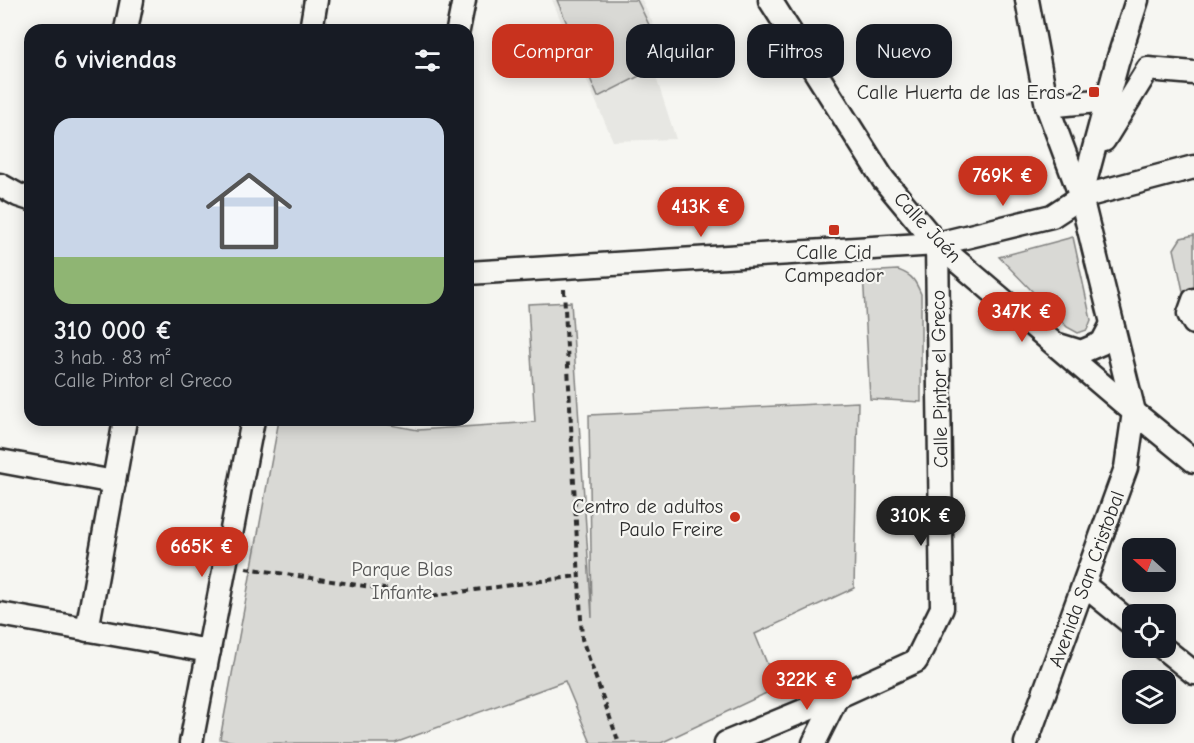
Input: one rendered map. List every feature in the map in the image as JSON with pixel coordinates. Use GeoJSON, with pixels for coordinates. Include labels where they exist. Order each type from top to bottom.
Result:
{"type":"FeatureCollection","features":[{"type":"Feature","properties":{"kind":"street"},"geometry":{"type":"LineString","coordinates":[[127,24],[132,0]]}},
{"type":"Feature","properties":{"kind":"street"},"geometry":{"type":"LineString","coordinates":[[312,24],[316,0]]}},
{"type":"Feature","properties":{"kind":"street"},"geometry":{"type":"LineString","coordinates":[[459,24],[464,0]]}},
{"type":"Feature","properties":{"kind":"street","name":"Calle Jaén"},"geometry":{"type":"LineString","coordinates":[[770,0],[883,179],[937,243],[1134,412],[1194,460]]}},
{"type":"Feature","properties":{"kind":"street"},"geometry":{"type":"LineString","coordinates":[[1027,0],[1047,106],[1081,197],[1134,412]]}},
{"type":"Feature","properties":{"kind":"street"},"geometry":{"type":"LineString","coordinates":[[1081,197],[1137,0]]}},
{"type":"Feature","properties":{"kind":"street"},"geometry":{"type":"LineString","coordinates":[[1092,160],[1148,69],[1194,74]]}},
{"type":"Feature","properties":{"kind":"street"},"geometry":{"type":"LineString","coordinates":[[1047,106],[1107,100]]}},
{"type":"Feature","properties":{"kind":"street"},"geometry":{"type":"LineString","coordinates":[[474,273],[937,243],[1052,216],[1081,197],[1194,167]]}},
{"type":"Feature","properties":{"kind":"street"},"geometry":{"type":"LineString","coordinates":[[0,185],[24,196]]}},
{"type":"Feature","properties":{"kind":"street"},"geometry":{"type":"LineString","coordinates":[[0,201],[24,199]]}},
{"type":"Feature","properties":{"kind":"street","name":"Calle Pintor el Greco"},"geometry":{"type":"LineString","coordinates":[[726,743],[916,662],[942,608],[937,243]]}},
{"type":"Feature","properties":{"kind":"street"},"geometry":{"type":"LineString","coordinates":[[1194,300],[1189,314],[1194,323]]}},
{"type":"Feature","properties":{"kind":"street"},"geometry":{"type":"LineString","coordinates":[[1054,344],[1081,352],[1102,343],[1112,324]]}},
{"type":"Feature","properties":{"kind":"street","name":"Avenida San Cristobal"},"geometry":{"type":"LineString","coordinates":[[1026,743],[1126,468],[1134,412]]}},
{"type":"Feature","properties":{"kind":"street"},"geometry":{"type":"LineString","coordinates":[[87,630],[124,426]]}},
{"type":"Feature","properties":{"kind":"street"},"geometry":{"type":"LineString","coordinates":[[191,743],[252,426]]}},
{"type":"Feature","properties":{"kind":"street"},"geometry":{"type":"LineString","coordinates":[[0,460],[114,482]]}},
{"type":"Feature","properties":{"kind":"street"},"geometry":{"type":"LineString","coordinates":[[1084,585],[1122,616]]}},
{"type":"Feature","properties":{"kind":"street"},"geometry":{"type":"LineString","coordinates":[[0,614],[209,651]]}},
{"type":"Feature","properties":{"kind":"street"},"geometry":{"type":"LineString","coordinates":[[1175,658],[1194,673]]}},
{"type":"Feature","properties":{"kind":"street"},"geometry":{"type":"LineString","coordinates":[[814,743],[837,697]]}},
{"type":"Feature","properties":{"kind":"path"},"geometry":{"type":"LineString","coordinates":[[564,267],[582,639],[619,743]]}},
{"type":"Feature","properties":{"kind":"path"},"geometry":{"type":"LineString","coordinates":[[225,568],[252,568],[430,596],[578,576]]}},
{"type":"Feature","properties":{"kind":"shaded area"},"geometry":{"type":"Polygon","coordinates":[[[552,0],[642,0],[653,24],[626,24],[626,78],[656,78],[676,139],[613,141],[586,78],[614,78],[614,24],[562,24],[552,0]]]}},
{"type":"Feature","properties":{"kind":"green space"},"geometry":{"type":"Polygon","coordinates":[[[557,0],[637,0],[649,24],[626,24],[626,78],[635,78],[598,97],[590,78],[614,78],[614,24],[567,24],[557,0]]]}},
{"type":"Feature","properties":{"kind":"green space"},"geometry":{"type":"Polygon","coordinates":[[[1194,235],[1194,302],[1184,296],[1174,249],[1181,238],[1194,235]]]}},
{"type":"Feature","properties":{"kind":"green space"},"geometry":{"type":"Polygon","coordinates":[[[1073,237],[1091,320],[1087,330],[1078,333],[1067,327],[999,257],[1073,237]]]}},
{"type":"Feature","properties":{"kind":"green space"},"geometry":{"type":"Polygon","coordinates":[[[898,270],[912,279],[921,294],[921,402],[870,399],[863,272],[898,270]]]}},
{"type":"Feature","properties":{"kind":"green space","name":"Parque Blas Infante"},"geometry":{"type":"Polygon","coordinates":[[[571,302],[592,617],[589,415],[858,402],[854,588],[755,634],[777,688],[661,743],[591,743],[565,681],[395,743],[241,743],[220,739],[278,426],[396,426],[418,430],[535,422],[528,304],[571,302]]]}},
{"type":"Feature","properties":{"kind":"place","name":"Calle Huerta de las Eras 2"},"geometry":{"type":"Point","coordinates":[1094,92]}},
{"type":"Feature","properties":{"kind":"place","name":"Calle Cid Campeador"},"geometry":{"type":"Point","coordinates":[834,230]}},
{"type":"Feature","properties":{"kind":"place","name":"Centro de adultos Paulo Freire"},"geometry":{"type":"Point","coordinates":[735,517]}}]}
